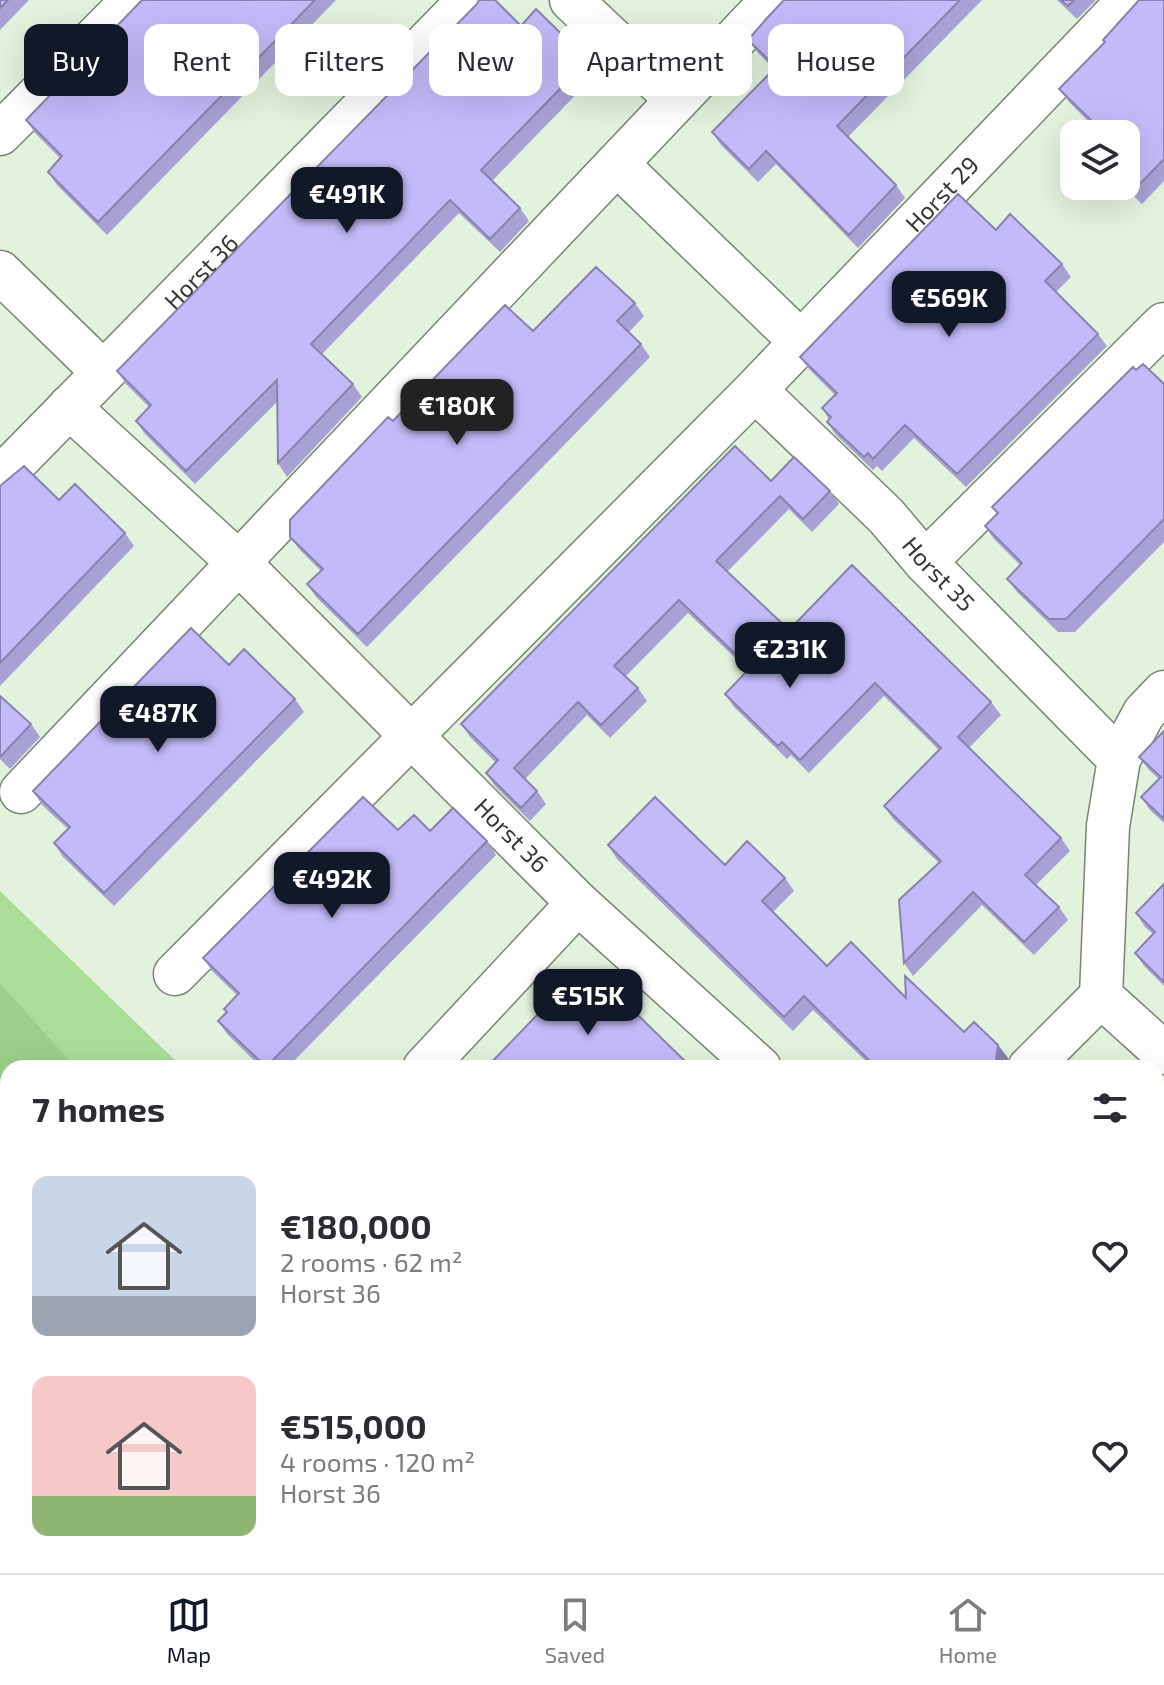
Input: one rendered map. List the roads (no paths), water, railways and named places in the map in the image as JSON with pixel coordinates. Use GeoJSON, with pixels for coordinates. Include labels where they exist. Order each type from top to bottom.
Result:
{"type":"FeatureCollection","features":[{"type":"Feature","properties":{"kind":"street"},"geometry":{"type":"LineString","coordinates":[[0,134],[133,0]]}},
{"type":"Feature","properties":{"kind":"street","name":"Horst 36"},"geometry":{"type":"LineString","coordinates":[[0,478],[469,0]]}},
{"type":"Feature","properties":{"kind":"street"},"geometry":{"type":"LineString","coordinates":[[571,0],[677,100]]}},
{"type":"Feature","properties":{"kind":"street"},"geometry":{"type":"LineString","coordinates":[[21,792],[772,0]]}},
{"type":"Feature","properties":{"kind":"street","name":"Horst 29"},"geometry":{"type":"LineString","coordinates":[[755,390],[1129,0]]}},
{"type":"Feature","properties":{"kind":"street"},"geometry":{"type":"LineString","coordinates":[[617,164],[801,342]]}},
{"type":"Feature","properties":{"kind":"street"},"geometry":{"type":"LineString","coordinates":[[0,272],[103,372]]}},
{"type":"Feature","properties":{"kind":"street"},"geometry":{"type":"LineString","coordinates":[[925,562],[1164,324]]}},
{"type":"Feature","properties":{"kind":"street"},"geometry":{"type":"LineString","coordinates":[[175,974],[755,390]]}},
{"type":"Feature","properties":{"kind":"street","name":"Horst 35"},"geometry":{"type":"LineString","coordinates":[[755,390],[886,516],[925,562],[1119,759]]}},
{"type":"Feature","properties":{"kind":"street","name":"Horst 36"},"geometry":{"type":"LineString","coordinates":[[69,407],[239,563],[578,903],[751,1060]]}},
{"type":"Feature","properties":{"kind":"street"},"geometry":{"type":"LineString","coordinates":[[1037,1060],[1101,996],[1108,826],[1119,759],[1144,713],[1164,692]]}},
{"type":"Feature","properties":{"kind":"street"},"geometry":{"type":"LineString","coordinates":[[431,1060],[578,903]]}},
{"type":"Feature","properties":{"kind":"street"},"geometry":{"type":"LineString","coordinates":[[1101,996],[1164,1053]]}}]}
